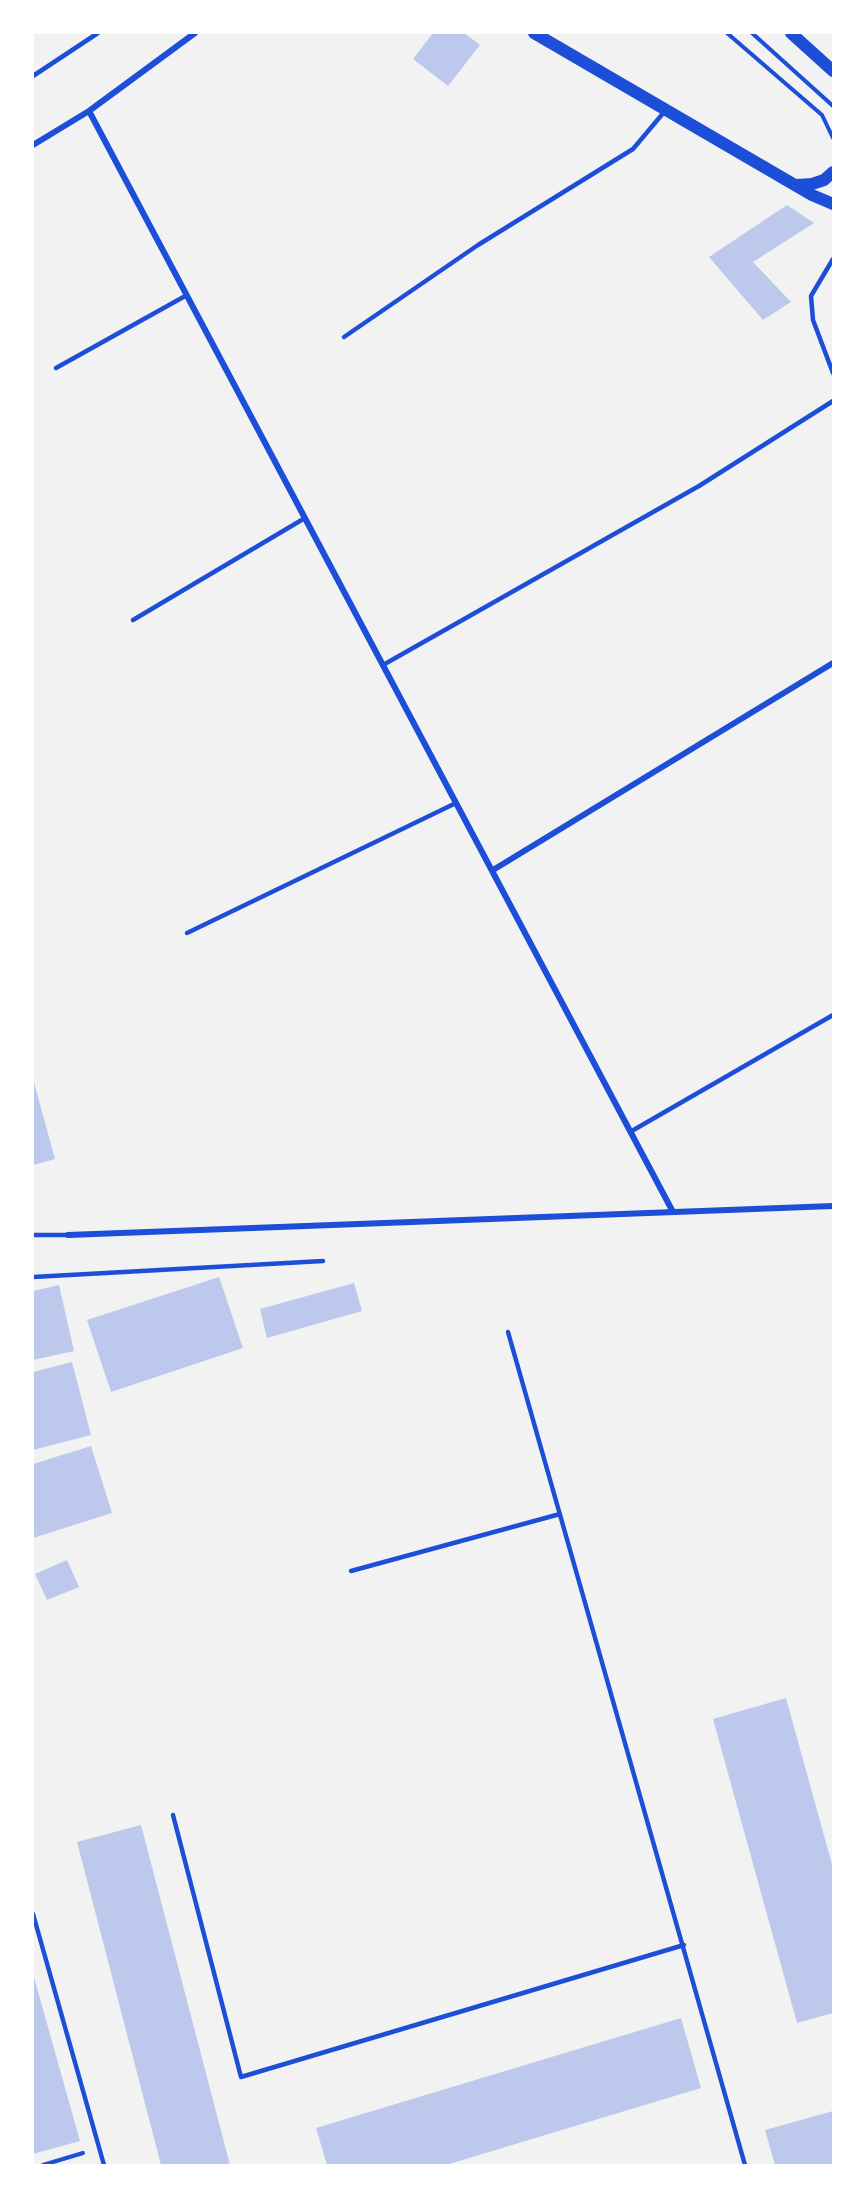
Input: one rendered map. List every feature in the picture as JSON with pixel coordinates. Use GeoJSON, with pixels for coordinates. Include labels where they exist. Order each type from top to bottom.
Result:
{"type":"FeatureCollection","features":[{"type":"Feature","properties":{"kind":"main road"},"geometry":{"type":"LineString","coordinates":[[534,33],[665,111],[812,195],[833,204]]}},
{"type":"Feature","properties":{"kind":"main road"},"geometry":{"type":"LineString","coordinates":[[791,33],[833,71]]}},
{"type":"Feature","properties":{"kind":"main road"},"geometry":{"type":"LineString","coordinates":[[795,185],[812,184],[824,180],[833,172]]}},
{"type":"Feature","properties":{"kind":"street"},"geometry":{"type":"LineString","coordinates":[[33,146],[89,111],[195,33]]}},
{"type":"Feature","properties":{"kind":"street"},"geometry":{"type":"LineString","coordinates":[[89,111],[673,1212]]}},
{"type":"Feature","properties":{"kind":"street"},"geometry":{"type":"LineString","coordinates":[[493,870],[833,663]]}},
{"type":"Feature","properties":{"kind":"street"},"geometry":{"type":"LineString","coordinates":[[68,1235],[833,1206]]}},
{"type":"Feature","properties":{"kind":"lane"},"geometry":{"type":"LineString","coordinates":[[33,76],[98,33]]}},
{"type":"Feature","properties":{"kind":"lane"},"geometry":{"type":"LineString","coordinates":[[344,337],[478,245],[633,148],[665,111]]}},
{"type":"Feature","properties":{"kind":"lane"},"geometry":{"type":"LineString","coordinates":[[833,259],[812,296],[813,320],[833,374]]}},
{"type":"Feature","properties":{"kind":"lane"},"geometry":{"type":"LineString","coordinates":[[56,368],[187,295]]}},
{"type":"Feature","properties":{"kind":"lane"},"geometry":{"type":"LineString","coordinates":[[383,665],[699,486],[833,401]]}},
{"type":"Feature","properties":{"kind":"lane"},"geometry":{"type":"LineString","coordinates":[[133,620],[305,518]]}},
{"type":"Feature","properties":{"kind":"lane"},"geometry":{"type":"LineString","coordinates":[[187,933],[456,803]]}},
{"type":"Feature","properties":{"kind":"lane"},"geometry":{"type":"LineString","coordinates":[[630,1132],[833,1015]]}},
{"type":"Feature","properties":{"kind":"lane"},"geometry":{"type":"LineString","coordinates":[[33,1235],[68,1235]]}},
{"type":"Feature","properties":{"kind":"lane"},"geometry":{"type":"LineString","coordinates":[[33,1277],[323,1261]]}},
{"type":"Feature","properties":{"kind":"lane"},"geometry":{"type":"LineString","coordinates":[[508,1332],[745,2165]]}},
{"type":"Feature","properties":{"kind":"lane"},"geometry":{"type":"LineString","coordinates":[[351,1571],[560,1514]]}},
{"type":"Feature","properties":{"kind":"lane"},"geometry":{"type":"LineString","coordinates":[[173,1815],[241,2077],[684,1945]]}},
{"type":"Feature","properties":{"kind":"lane"},"geometry":{"type":"LineString","coordinates":[[33,1914],[104,2165]]}},
{"type":"Feature","properties":{"kind":"path"},"geometry":{"type":"LineString","coordinates":[[727,33],[822,115],[833,138]]}},
{"type":"Feature","properties":{"kind":"path"},"geometry":{"type":"LineString","coordinates":[[752,33],[833,106]]}},
{"type":"Feature","properties":{"kind":"path"},"geometry":{"type":"LineString","coordinates":[[43,2165],[99,2148]]}},
{"type":"Feature","properties":{"kind":"building"},"geometry":{"type":"Polygon","coordinates":[[[433,33],[464,33],[480,45],[448,86],[413,59],[433,33]]]}},
{"type":"Feature","properties":{"kind":"building"},"geometry":{"type":"Polygon","coordinates":[[[787,205],[814,223],[753,262],[791,302],[763,320],[709,257],[787,205]]]}},
{"type":"Feature","properties":{"kind":"building"},"geometry":{"type":"Polygon","coordinates":[[[33,1079],[55,1159],[33,1165],[33,1079]]]}},
{"type":"Feature","properties":{"kind":"building"},"geometry":{"type":"Polygon","coordinates":[[[219,1277],[243,1348],[111,1392],[87,1320],[219,1277]]]}},
{"type":"Feature","properties":{"kind":"building"},"geometry":{"type":"Polygon","coordinates":[[[354,1283],[362,1311],[267,1338],[260,1309],[354,1283]]]}},
{"type":"Feature","properties":{"kind":"building"},"geometry":{"type":"Polygon","coordinates":[[[59,1285],[74,1351],[33,1360],[33,1291],[59,1285]]]}},
{"type":"Feature","properties":{"kind":"building"},"geometry":{"type":"Polygon","coordinates":[[[72,1362],[91,1435],[33,1450],[33,1372],[72,1362]]]}},
{"type":"Feature","properties":{"kind":"building"},"geometry":{"type":"Polygon","coordinates":[[[91,1446],[112,1513],[33,1538],[33,1464],[91,1446]]]}},
{"type":"Feature","properties":{"kind":"building"},"geometry":{"type":"Polygon","coordinates":[[[67,1560],[79,1587],[47,1600],[35,1574],[67,1560]]]}},
{"type":"Feature","properties":{"kind":"building"},"geometry":{"type":"Polygon","coordinates":[[[786,1698],[833,1868],[833,2013],[797,2023],[713,1719],[786,1698]]]}},
{"type":"Feature","properties":{"kind":"building"},"geometry":{"type":"Polygon","coordinates":[[[141,1825],[230,2165],[161,2165],[77,1842],[141,1825]]]}},
{"type":"Feature","properties":{"kind":"building"},"geometry":{"type":"Polygon","coordinates":[[[33,1974],[80,2141],[33,2154],[33,1974]]]}},
{"type":"Feature","properties":{"kind":"building"},"geometry":{"type":"Polygon","coordinates":[[[681,2018],[701,2088],[446,2165],[327,2165],[316,2128],[681,2018]]]}},
{"type":"Feature","properties":{"kind":"building"},"geometry":{"type":"Polygon","coordinates":[[[833,2111],[833,2165],[775,2165],[765,2130],[833,2111]]]}}]}
